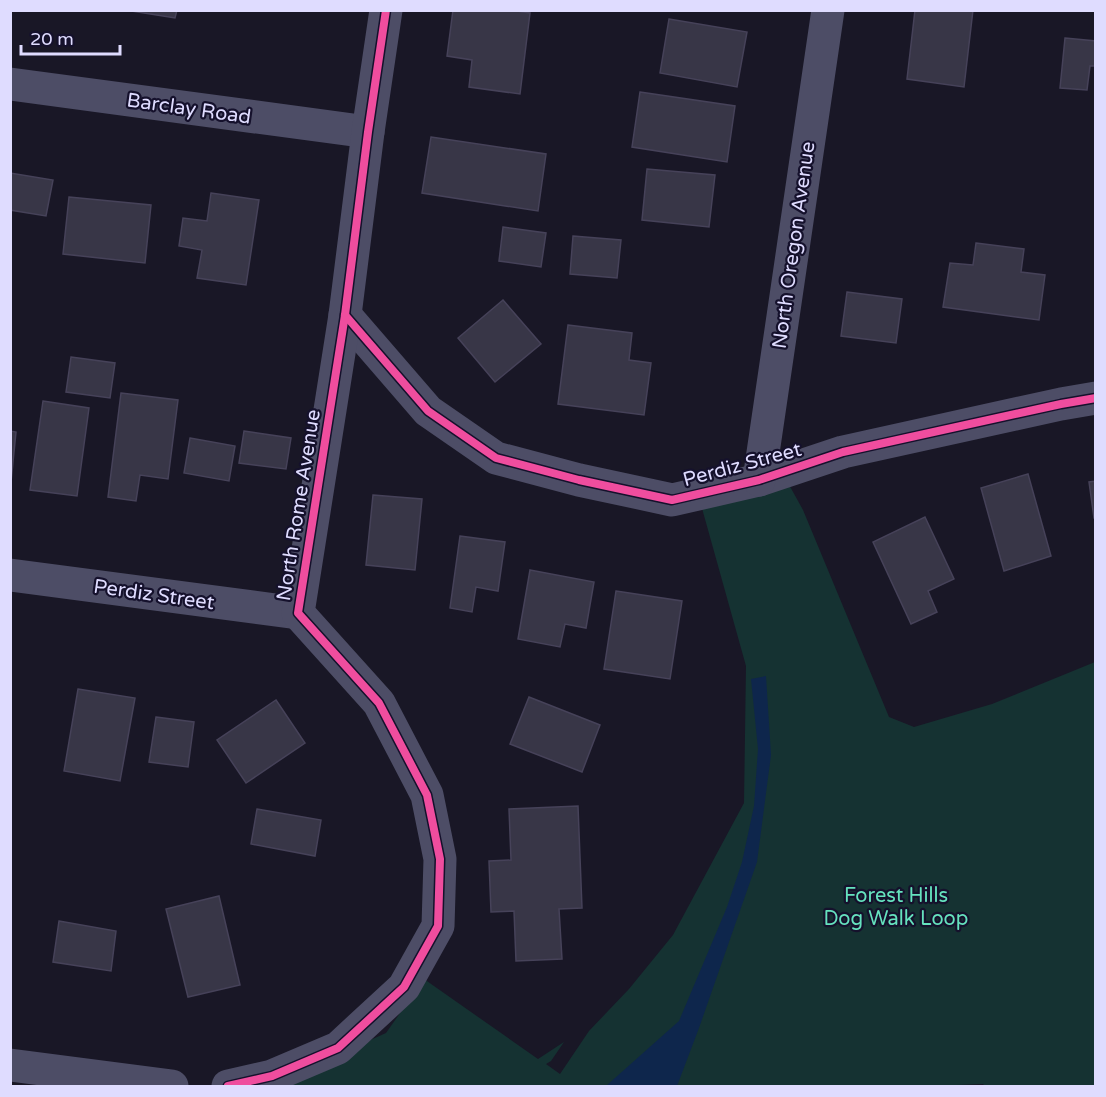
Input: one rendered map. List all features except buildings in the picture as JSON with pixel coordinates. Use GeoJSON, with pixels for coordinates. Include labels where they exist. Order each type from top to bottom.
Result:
{"type":"FeatureCollection","features":[{"type":"Feature","properties":{"kind":"street","name":"North Rome Avenue"},"geometry":{"type":"LineString","coordinates":[[228,1086],[272,1076],[338,1048],[404,987],[438,926],[440,859],[427,795],[380,703],[298,613],[345,315],[386,10]]}},
{"type":"Feature","properties":{"kind":"street","name":"North Oregon Avenue"},"geometry":{"type":"LineString","coordinates":[[759,480],[828,10]]}},
{"type":"Feature","properties":{"kind":"street","name":"Barclay Road"},"geometry":{"type":"LineString","coordinates":[[10,84],[368,132]]}},
{"type":"Feature","properties":{"kind":"street","name":"Perdiz Street"},"geometry":{"type":"LineString","coordinates":[[345,315],[428,411],[496,458],[579,480],[672,500],[759,480],[843,452],[1095,398]]}},
{"type":"Feature","properties":{"kind":"street","name":"Perdiz Street"},"geometry":{"type":"LineString","coordinates":[[10,575],[298,613]]}},
{"type":"Feature","properties":{"kind":"street"},"geometry":{"type":"LineString","coordinates":[[10,1065],[149,1085]]}},
{"type":"Feature","properties":{"kind":"green space","name":"Forest Hills Dog Walk Loop"},"geometry":{"type":"Polygon","coordinates":[[[782,472],[803,510],[889,717],[914,727],[992,704],[1095,662],[1095,1086],[985,1086],[983,1084],[932,1086],[268,1086],[386,1033],[424,979],[538,1059],[564,1042],[551,1061],[546,1064],[560,1074],[589,1031],[629,989],[673,935],[744,803],[746,666],[698,494],[782,472]]]}},
{"type":"Feature","properties":{"kind":"water"},"geometry":{"type":"Polygon","coordinates":[[[766,676],[771,755],[757,862],[677,1086],[606,1086],[679,1021],[727,907],[742,862],[754,806],[758,749],[751,679],[766,676]]]}},
{"type":"Feature","properties":{"kind":"cycle path"},"geometry":{"type":"LineString","coordinates":[[228,1086],[272,1076],[338,1048],[404,987],[438,926],[440,859],[427,795],[379,703],[298,613],[345,315],[386,10]]}},
{"type":"Feature","properties":{"kind":"cycle path"},"geometry":{"type":"LineString","coordinates":[[345,315],[428,411],[496,458],[579,480],[672,500],[759,480],[843,452],[1096,398]]}}]}
